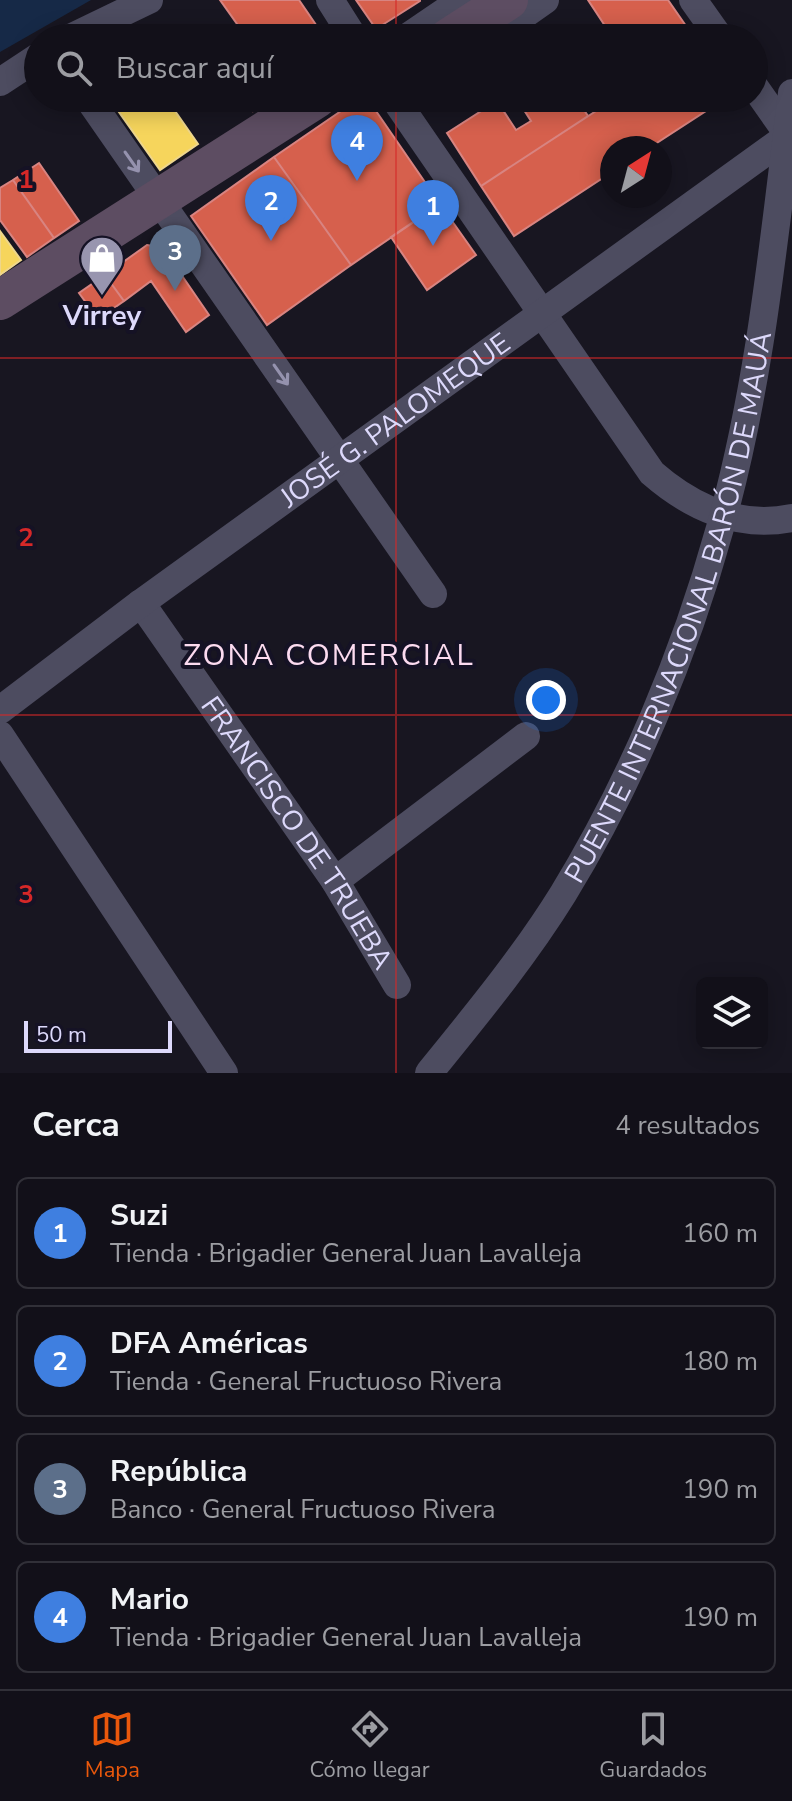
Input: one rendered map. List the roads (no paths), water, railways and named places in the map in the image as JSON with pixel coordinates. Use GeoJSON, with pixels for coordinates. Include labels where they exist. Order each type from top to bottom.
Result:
{"type":"FeatureCollection","features":[{"type":"Feature","properties":{"kind":"highway"},"geometry":{"type":"LineString","coordinates":[[471,24],[508,0]]}},
{"type":"Feature","properties":{"kind":"highway"},"geometry":{"type":"LineString","coordinates":[[0,300],[295,112]]}},
{"type":"Feature","properties":{"kind":"street"},"geometry":{"type":"LineString","coordinates":[[99,24],[149,0]]}},
{"type":"Feature","properties":{"kind":"street"},"geometry":{"type":"LineString","coordinates":[[330,0],[345,24]]}},
{"type":"Feature","properties":{"kind":"street"},"geometry":{"type":"LineString","coordinates":[[427,24],[462,0]]}},
{"type":"Feature","properties":{"kind":"street"},"geometry":{"type":"LineString","coordinates":[[511,24],[545,0]]}},
{"type":"Feature","properties":{"kind":"street"},"geometry":{"type":"LineString","coordinates":[[693,0],[710,24]]}},
{"type":"Feature","properties":{"kind":"street"},"geometry":{"type":"LineString","coordinates":[[0,82],[24,66]]}},
{"type":"Feature","properties":{"kind":"street","name":"PUENTE INTERNACIONAL BARÓN DE MAUÁ"},"geometry":{"type":"LineString","coordinates":[[429,1073],[484,1006],[562,894],[623,781],[677,655],[720,529],[750,402],[792,93]]}},
{"type":"Feature","properties":{"kind":"street"},"geometry":{"type":"LineString","coordinates":[[768,105],[791,136]]}},
{"type":"Feature","properties":{"kind":"street"},"geometry":{"type":"LineString","coordinates":[[98,112],[433,594]]}},
{"type":"Feature","properties":{"kind":"street"},"geometry":{"type":"LineString","coordinates":[[407,112],[540,314],[652,473],[679,496],[727,517],[765,520],[792,518]]}},
{"type":"Feature","properties":{"kind":"street","name":"JOSÉ G. PALOMEQUE"},"geometry":{"type":"LineString","coordinates":[[0,710],[141,603],[791,136]]}},
{"type":"Feature","properties":{"kind":"street","name":"FRANCISCO DE TRUEBA"},"geometry":{"type":"LineString","coordinates":[[141,603],[335,881],[397,985]]}},
{"type":"Feature","properties":{"kind":"street"},"geometry":{"type":"LineString","coordinates":[[0,735],[224,1073]]}},
{"type":"Feature","properties":{"kind":"street"},"geometry":{"type":"LineString","coordinates":[[335,881],[526,736]]}},
{"type":"Feature","properties":{"kind":"water"},"geometry":{"type":"Polygon","coordinates":[[[0,0],[91,0],[49,24],[24,24],[24,38],[0,52],[0,0]]]}},
{"type":"Feature","properties":{"kind":"place","name":"Mario"},"geometry":{"type":"Point","coordinates":[357,181]}},
{"type":"Feature","properties":{"kind":"place","name":"DFA Américas"},"geometry":{"type":"Point","coordinates":[271,241]}},
{"type":"Feature","properties":{"kind":"place","name":"Suzi"},"geometry":{"type":"Point","coordinates":[433,246]}},
{"type":"Feature","properties":{"kind":"place","name":"República"},"geometry":{"type":"Point","coordinates":[175,291]}},
{"type":"Feature","properties":{"kind":"place","name":"Virrey"},"geometry":{"type":"Point","coordinates":[102,297]}},
{"type":"Feature","properties":{"kind":"district","name":"ZONA COMERCIAL"},"geometry":{"type":"Point","coordinates":[329,655]}}]}
